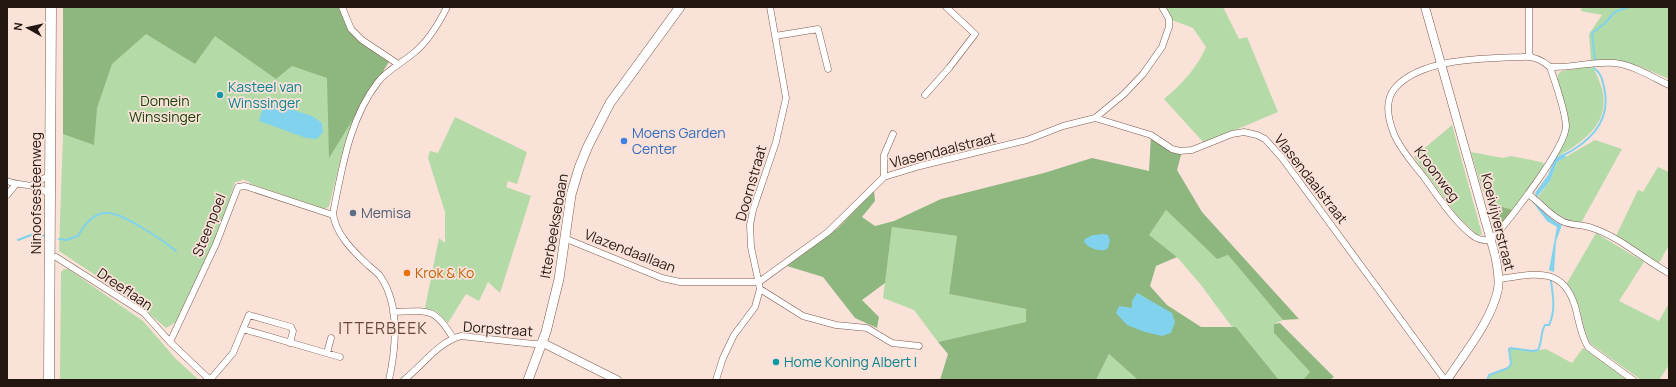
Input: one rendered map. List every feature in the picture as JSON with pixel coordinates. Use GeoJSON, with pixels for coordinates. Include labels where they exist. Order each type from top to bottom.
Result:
{"type":"FeatureCollection","features":[{"type":"Feature","properties":{"kind":"main road","name":"Ninoofsesteenweg"},"geometry":{"type":"LineString","coordinates":[[49,380],[51,7]]}},
{"type":"Feature","properties":{"kind":"main road","name":"Ninoofsesteenweg"},"geometry":{"type":"LineString","coordinates":[[55,380],[57,7]]}},
{"type":"Feature","properties":{"kind":"main road","name":"Itterbeeksebaan"},"geometry":{"type":"LineString","coordinates":[[528,380],[542,344],[559,279],[564,238],[579,168],[594,130],[629,75],[666,29],[680,7]]}},
{"type":"Feature","properties":{"kind":"street"},"geometry":{"type":"LineString","coordinates":[[342,7],[351,29],[362,40],[398,64]]}},
{"type":"Feature","properties":{"kind":"street"},"geometry":{"type":"LineString","coordinates":[[389,380],[393,353],[393,312],[386,290],[380,276],[348,244],[337,227],[333,215],[349,142],[360,110],[378,81],[415,52],[429,37],[447,7]]}},
{"type":"Feature","properties":{"kind":"street","name":"Doornstraat"},"geometry":{"type":"LineString","coordinates":[[716,380],[723,358],[734,335],[755,307],[760,289],[750,247],[750,225],[753,210],[776,142],[786,98],[770,7]]}},
{"type":"Feature","properties":{"kind":"street"},"geometry":{"type":"LineString","coordinates":[[925,95],[949,68],[975,34],[946,7]]}},
{"type":"Feature","properties":{"kind":"street"},"geometry":{"type":"LineString","coordinates":[[1097,116],[1124,94],[1143,74],[1162,47],[1170,27],[1169,19],[1162,7]]}},
{"type":"Feature","properties":{"kind":"street","name":"Koeivijverstraat"},"geometry":{"type":"LineString","coordinates":[[1425,7],[1491,240],[1499,279],[1494,303],[1486,321],[1446,380]]}},
{"type":"Feature","properties":{"kind":"street"},"geometry":{"type":"LineString","coordinates":[[1529,7],[1529,53],[1531,56]]}},
{"type":"Feature","properties":{"kind":"street"},"geometry":{"type":"LineString","coordinates":[[775,36],[818,29],[828,69]]}},
{"type":"Feature","properties":{"kind":"street"},"geometry":{"type":"LineString","coordinates":[[1442,65],[1472,58],[1531,56],[1550,67],[1566,68],[1601,63],[1616,63],[1637,70],[1669,85]]}},
{"type":"Feature","properties":{"kind":"street","name":"Kroonweg"},"geometry":{"type":"LineString","coordinates":[[1442,65],[1414,74],[1404,79],[1395,88],[1388,102],[1390,122],[1398,142],[1456,219],[1472,235],[1481,241],[1491,240]]}},
{"type":"Feature","properties":{"kind":"street"},"geometry":{"type":"LineString","coordinates":[[1491,240],[1528,194],[1565,135],[1565,118],[1550,67]]}},
{"type":"Feature","properties":{"kind":"street","name":"Vlasendaalstraat"},"geometry":{"type":"LineString","coordinates":[[759,282],[828,232],[884,178],[920,166],[1027,140],[1063,126],[1097,116],[1151,135],[1172,149],[1180,151],[1192,150],[1232,134],[1244,132],[1257,135],[1265,139],[1282,158],[1446,380]]}},
{"type":"Feature","properties":{"kind":"street"},"geometry":{"type":"LineString","coordinates":[[884,178],[884,155],[893,134]]}},
{"type":"Feature","properties":{"kind":"street"},"geometry":{"type":"LineString","coordinates":[[32,185],[50,176]]}},
{"type":"Feature","properties":{"kind":"street"},"geometry":{"type":"LineString","coordinates":[[7,181],[16,184],[32,185],[42,189],[50,196]]}},
{"type":"Feature","properties":{"kind":"street"},"geometry":{"type":"LineString","coordinates":[[7,195],[16,184]]}},
{"type":"Feature","properties":{"kind":"street","name":"Steenpoel"},"geometry":{"type":"LineString","coordinates":[[170,342],[216,244],[238,187],[245,186],[333,215]]}},
{"type":"Feature","properties":{"kind":"street"},"geometry":{"type":"LineString","coordinates":[[1528,194],[1561,221],[1570,225],[1591,227],[1613,238],[1669,273]]}},
{"type":"Feature","properties":{"kind":"street","name":"Vlazendaallaan"},"geometry":{"type":"LineString","coordinates":[[564,238],[662,278],[680,282],[759,282]]}},
{"type":"Feature","properties":{"kind":"street","name":"Dreeflaan"},"geometry":{"type":"LineString","coordinates":[[56,258],[144,313],[170,342],[210,380]]}},
{"type":"Feature","properties":{"kind":"street"},"geometry":{"type":"LineString","coordinates":[[1499,279],[1542,274],[1551,276],[1561,282],[1570,292],[1575,305],[1583,339],[1588,347],[1633,380]]}},
{"type":"Feature","properties":{"kind":"street"},"geometry":{"type":"LineString","coordinates":[[760,289],[803,316],[836,325],[867,328],[892,343],[919,346]]}},
{"type":"Feature","properties":{"kind":"street","name":"Dorpstraat"},"geometry":{"type":"LineString","coordinates":[[393,312],[418,311],[434,314],[443,323],[453,338]]}},
{"type":"Feature","properties":{"kind":"street"},"geometry":{"type":"LineString","coordinates":[[210,380],[233,353],[249,315],[291,327],[293,331],[290,343]]}},
{"type":"Feature","properties":{"kind":"street"},"geometry":{"type":"LineString","coordinates":[[243,329],[340,357]]}},
{"type":"Feature","properties":{"kind":"street","name":"Dorpstraat"},"geometry":{"type":"LineString","coordinates":[[404,380],[419,365],[453,338],[462,336],[542,344]]}},
{"type":"Feature","properties":{"kind":"street"},"geometry":{"type":"LineString","coordinates":[[327,353],[332,338]]}},
{"type":"Feature","properties":{"kind":"street"},"geometry":{"type":"LineString","coordinates":[[542,344],[580,360],[616,380]]}},
{"type":"Feature","properties":{"kind":"green space","name":"Domein Winssinger"},"geometry":{"type":"Polygon","coordinates":[[[63,7],[339,7],[351,33],[390,60],[358,112],[342,154],[329,206],[325,209],[251,184],[242,179],[241,181],[235,182],[218,235],[176,322],[166,328],[137,303],[59,251],[63,134],[63,7]]]}},
{"type":"Feature","properties":{"kind":"green space"},"geometry":{"type":"Polygon","coordinates":[[[63,7],[339,7],[351,33],[390,60],[329,158],[327,78],[292,66],[276,79],[215,36],[195,64],[146,34],[112,64],[97,108],[94,145],[63,134],[63,7]]]}},
{"type":"Feature","properties":{"kind":"green space"},"geometry":{"type":"Polygon","coordinates":[[[1164,7],[1223,7],[1239,39],[1247,37],[1278,112],[1204,143],[1164,99],[1177,88],[1188,75],[1198,62],[1206,47],[1193,28],[1172,20],[1164,7]]]}},
{"type":"Feature","properties":{"kind":"green space"},"geometry":{"type":"Polygon","coordinates":[[[1582,7],[1669,7],[1669,79],[1637,65],[1591,62],[1589,34],[1602,15],[1581,11],[1582,7]]]}},
{"type":"Feature","properties":{"kind":"green space"},"geometry":{"type":"Polygon","coordinates":[[[1592,66],[1598,77],[1604,101],[1598,122],[1584,139],[1555,158],[1563,146],[1568,133],[1567,118],[1559,89],[1558,74],[1562,71],[1592,66]]]}},
{"type":"Feature","properties":{"kind":"green space"},"geometry":{"type":"Polygon","coordinates":[[[455,117],[527,152],[517,184],[508,181],[506,187],[531,196],[500,293],[488,282],[479,301],[466,294],[448,323],[437,312],[425,308],[439,238],[445,243],[445,212],[428,158],[430,151],[438,153],[455,117]]]}},
{"type":"Feature","properties":{"kind":"green space"},"geometry":{"type":"Polygon","coordinates":[[[1452,125],[1482,234],[1479,236],[1458,217],[1414,157],[1452,125]]]}},
{"type":"Feature","properties":{"kind":"green space"},"geometry":{"type":"Polygon","coordinates":[[[1151,135],[1180,151],[1181,155],[1177,170],[1202,212],[1299,319],[1283,320],[1228,255],[1217,259],[1166,210],[1149,235],[1177,257],[1156,266],[1150,286],[1167,305],[1201,327],[1236,327],[1279,380],[1138,380],[1109,354],[1096,380],[940,380],[948,354],[938,342],[1026,322],[1026,309],[949,294],[957,236],[892,227],[885,283],[862,300],[879,317],[877,328],[855,318],[823,277],[787,266],[838,228],[874,191],[875,201],[862,217],[875,226],[894,221],[941,199],[1044,173],[1092,158],[1149,171],[1151,135]],[[1137,293],[1132,309],[1125,307],[1127,325],[1147,299],[1137,293]]]}},
{"type":"Feature","properties":{"kind":"green space"},"geometry":{"type":"Polygon","coordinates":[[[1595,140],[1622,149],[1581,223],[1557,214],[1538,197],[1550,181],[1557,162],[1595,140]]]}},
{"type":"Feature","properties":{"kind":"green space"},"geometry":{"type":"Polygon","coordinates":[[[1471,152],[1503,158],[1511,156],[1545,164],[1513,210],[1489,203],[1487,201],[1471,152]]]}},
{"type":"Feature","properties":{"kind":"green space"},"geometry":{"type":"Polygon","coordinates":[[[1658,167],[1669,172],[1669,245],[1659,263],[1616,236],[1638,190],[1643,192],[1658,167]]]}},
{"type":"Feature","properties":{"kind":"green space"},"geometry":{"type":"Polygon","coordinates":[[[1489,203],[1513,210],[1502,224],[1498,226],[1491,218],[1489,203]]]}},
{"type":"Feature","properties":{"kind":"green space"},"geometry":{"type":"Polygon","coordinates":[[[1166,210],[1216,258],[1228,255],[1283,320],[1274,324],[1274,333],[1310,372],[1303,380],[1279,380],[1236,327],[1232,327],[1201,285],[1177,257],[1148,235],[1166,210]]]}},
{"type":"Feature","properties":{"kind":"green space"},"geometry":{"type":"Polygon","coordinates":[[[892,227],[957,236],[949,294],[1026,309],[1026,323],[938,342],[914,310],[883,298],[892,227]]]}},
{"type":"Feature","properties":{"kind":"green space"},"geometry":{"type":"Polygon","coordinates":[[[1596,233],[1644,262],[1619,301],[1659,321],[1669,303],[1669,365],[1659,380],[1641,380],[1591,344],[1587,336],[1576,297],[1567,283],[1596,233]]]}},
{"type":"Feature","properties":{"kind":"green space"},"geometry":{"type":"Polygon","coordinates":[[[64,269],[68,269],[143,321],[176,359],[199,380],[60,380],[61,272],[64,269]]]}},
{"type":"Feature","properties":{"kind":"green space"},"geometry":{"type":"Polygon","coordinates":[[[1280,323],[1334,377],[1329,380],[1303,380],[1310,372],[1274,333],[1274,324],[1280,323]]]}},
{"type":"Feature","properties":{"kind":"green space"},"geometry":{"type":"Polygon","coordinates":[[[1583,348],[1628,380],[1487,380],[1489,375],[1508,368],[1511,364],[1509,349],[1532,351],[1546,349],[1572,363],[1583,348]]]}},
{"type":"Feature","properties":{"kind":"green space"},"geometry":{"type":"Polygon","coordinates":[[[1109,354],[1138,380],[1096,380],[1109,354]]]}},
{"type":"Feature","properties":{"kind":"water"},"geometry":{"type":"Polygon","coordinates":[[[265,101],[312,116],[322,123],[323,132],[317,139],[306,138],[259,121],[265,101]]]}},
{"type":"Feature","properties":{"kind":"water"},"geometry":{"type":"Polygon","coordinates":[[[1563,154],[1566,157],[1557,162],[1550,181],[1537,197],[1535,193],[1548,175],[1555,158],[1563,154]]]}},
{"type":"Feature","properties":{"kind":"water"},"geometry":{"type":"Polygon","coordinates":[[[1531,200],[1533,200],[1551,220],[1562,225],[1556,241],[1554,272],[1549,270],[1557,227],[1547,221],[1531,200]]]}},
{"type":"Feature","properties":{"kind":"water"},"geometry":{"type":"Polygon","coordinates":[[[1093,235],[1108,235],[1110,240],[1108,248],[1105,250],[1093,249],[1084,242],[1085,239],[1093,235]]]}},
{"type":"Feature","properties":{"kind":"water"},"geometry":{"type":"Polygon","coordinates":[[[1137,293],[1172,313],[1175,322],[1171,333],[1162,336],[1145,332],[1127,325],[1116,313],[1119,306],[1132,308],[1132,301],[1137,293]]]}},
{"type":"Feature","properties":{"kind":"waterway"},"geometry":{"type":"LineString","coordinates":[[1595,61],[1592,33],[1604,24],[1615,12],[1628,7]]}},
{"type":"Feature","properties":{"kind":"waterway"},"geometry":{"type":"LineString","coordinates":[[1562,156],[1582,144],[1590,137],[1602,120],[1606,99],[1602,79],[1600,74],[1594,68]]}},
{"type":"Feature","properties":{"kind":"waterway"},"geometry":{"type":"LineString","coordinates":[[59,239],[66,240],[78,236],[90,220],[103,213],[108,213],[115,214],[133,222],[176,251]]}},
{"type":"Feature","properties":{"kind":"waterway"},"geometry":{"type":"LineString","coordinates":[[1544,214],[1554,222]]}},
{"type":"Feature","properties":{"kind":"waterway"},"geometry":{"type":"LineString","coordinates":[[18,240],[34,234],[45,236]]}},
{"type":"Feature","properties":{"kind":"waterway"},"geometry":{"type":"LineString","coordinates":[[1487,380],[1489,375],[1508,368],[1511,364],[1509,349],[1532,351],[1538,350],[1543,328],[1545,325],[1549,325],[1553,314],[1553,292],[1551,281]]}},
{"type":"Feature","properties":{"kind":"place","name":"Kasteel van Winssinger"},"geometry":{"type":"Point","coordinates":[220,95]}},
{"type":"Feature","properties":{"kind":"place","name":"Moens Garden Center"},"geometry":{"type":"Point","coordinates":[624,141]}},
{"type":"Feature","properties":{"kind":"place","name":"Memisa"},"geometry":{"type":"Point","coordinates":[353,213]}},
{"type":"Feature","properties":{"kind":"place","name":"Krok & Ko"},"geometry":{"type":"Point","coordinates":[407,273]}},
{"type":"Feature","properties":{"kind":"place","name":"Home Koning Albert I"},"geometry":{"type":"Point","coordinates":[776,362]}},
{"type":"Feature","properties":{"kind":"district","name":"ITTERBEEK"},"geometry":{"type":"Point","coordinates":[383,328]}}]}
